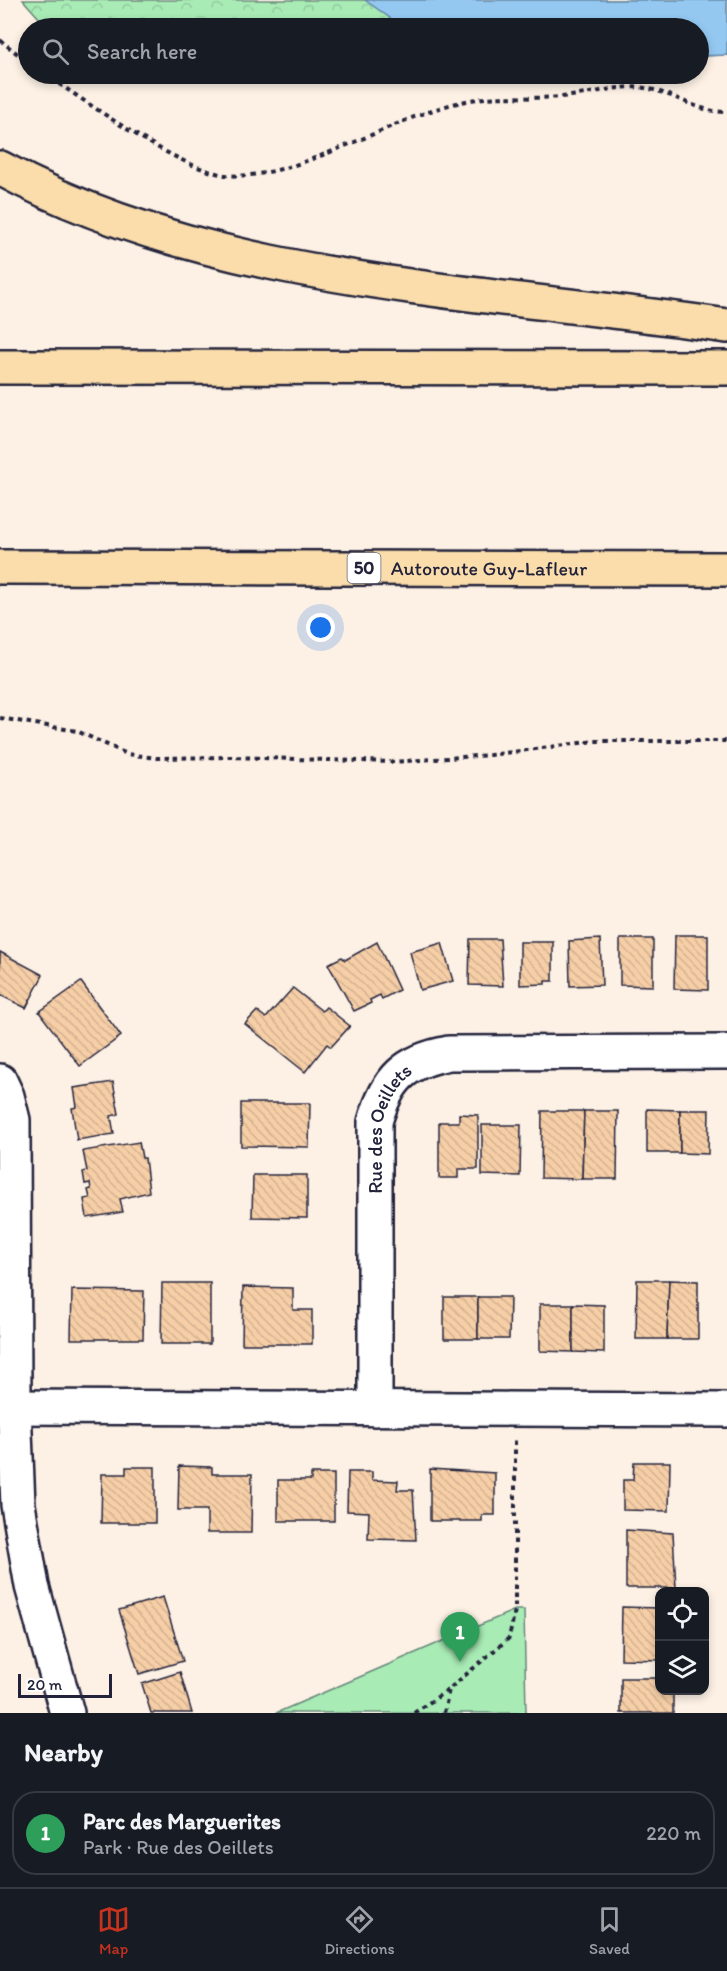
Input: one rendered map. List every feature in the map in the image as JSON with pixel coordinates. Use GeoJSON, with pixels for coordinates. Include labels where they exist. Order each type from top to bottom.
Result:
{"type":"FeatureCollection","features":[{"type":"Feature","properties":{"kind":"highway"},"geometry":{"type":"LineString","coordinates":[[0,168],[56,195],[116,219],[200,245],[254,258],[367,279],[618,309],[727,326]]}},
{"type":"Feature","properties":{"kind":"highway"},"geometry":{"type":"LineString","coordinates":[[0,367],[727,368]]}},
{"type":"Feature","properties":{"kind":"highway","name":"Autoroute Guy-Lafleur"},"geometry":{"type":"LineString","coordinates":[[0,567],[727,569]]}},
{"type":"Feature","properties":{"kind":"street","name":"Rue des Oeillets"},"geometry":{"type":"LineString","coordinates":[[375,1408],[375,1122],[381,1099],[393,1080],[410,1066],[428,1057],[449,1053],[727,1052]]}},
{"type":"Feature","properties":{"kind":"street"},"geometry":{"type":"LineString","coordinates":[[0,1081],[8,1096],[13,1120],[7,1407],[24,1546],[32,1586],[67,1713]]}},
{"type":"Feature","properties":{"kind":"street"},"geometry":{"type":"LineString","coordinates":[[7,1407],[727,1410]]}},
{"type":"Feature","properties":{"kind":"path"},"geometry":{"type":"LineString","coordinates":[[0,40],[18,54]]}},
{"type":"Feature","properties":{"kind":"path"},"geometry":{"type":"LineString","coordinates":[[60,84],[157,146],[184,160],[225,175],[264,174],[347,146],[421,115],[485,98],[558,98],[630,87],[660,92],[704,111],[727,112]]}},
{"type":"Feature","properties":{"kind":"path"},"geometry":{"type":"LineString","coordinates":[[0,718],[77,731],[127,754],[156,758],[231,757],[404,762],[490,755],[595,741],[727,741]]}},
{"type":"Feature","properties":{"kind":"path"},"geometry":{"type":"LineString","coordinates":[[414,1713],[449,1689],[509,1638],[515,1610],[516,1410]]}},
{"type":"Feature","properties":{"kind":"path"},"geometry":{"type":"LineString","coordinates":[[444,1713],[449,1689]]}},
{"type":"Feature","properties":{"kind":"green space"},"geometry":{"type":"Polygon","coordinates":[[[23,0],[727,0],[727,55],[709,56],[709,18],[39,18],[23,0]]]}},
{"type":"Feature","properties":{"kind":"green space"},"geometry":{"type":"Polygon","coordinates":[[[515,1610],[524,1610],[526,1713],[276,1713],[515,1610]]]}},
{"type":"Feature","properties":{"kind":"water"},"geometry":{"type":"Polygon","coordinates":[[[365,0],[727,0],[727,55],[709,56],[709,18],[390,18],[365,0]]]}},
{"type":"Feature","properties":{"kind":"building"},"geometry":{"type":"Polygon","coordinates":[[[675,935],[708,935],[708,990],[674,989],[675,935]]]}},
{"type":"Feature","properties":{"kind":"building"},"geometry":{"type":"Polygon","coordinates":[[[470,939],[500,939],[503,986],[469,985],[470,939]]]}},
{"type":"Feature","properties":{"kind":"building"},"geometry":{"type":"Polygon","coordinates":[[[600,939],[602,985],[570,986],[569,941],[600,939]]]}},
{"type":"Feature","properties":{"kind":"building"},"geometry":{"type":"Polygon","coordinates":[[[620,939],[653,939],[653,986],[620,985],[620,939]]]}},
{"type":"Feature","properties":{"kind":"building"},"geometry":{"type":"Polygon","coordinates":[[[377,942],[399,990],[382,999],[380,995],[370,1000],[371,1003],[354,1011],[328,964],[342,957],[345,960],[377,942]]]}},
{"type":"Feature","properties":{"kind":"building"},"geometry":{"type":"Polygon","coordinates":[[[520,942],[553,942],[553,981],[545,981],[545,984],[520,985],[520,942]]]}},
{"type":"Feature","properties":{"kind":"building"},"geometry":{"type":"Polygon","coordinates":[[[442,943],[453,981],[420,990],[410,952],[442,943]]]}},
{"type":"Feature","properties":{"kind":"building"},"geometry":{"type":"Polygon","coordinates":[[[0,952],[43,975],[26,1008],[0,995],[0,952]]]}},
{"type":"Feature","properties":{"kind":"building"},"geometry":{"type":"Polygon","coordinates":[[[81,982],[121,1036],[80,1066],[39,1012],[81,982]]]}},
{"type":"Feature","properties":{"kind":"building"},"geometry":{"type":"Polygon","coordinates":[[[293,988],[322,1011],[326,1007],[350,1026],[331,1047],[327,1044],[305,1072],[245,1024],[257,1011],[266,1018],[293,988]]]}},
{"type":"Feature","properties":{"kind":"building"},"geometry":{"type":"Polygon","coordinates":[[[113,1082],[119,1114],[111,1116],[114,1134],[77,1140],[72,1108],[77,1107],[74,1088],[113,1082]]]}},
{"type":"Feature","properties":{"kind":"building"},"geometry":{"type":"Polygon","coordinates":[[[241,1103],[310,1103],[309,1147],[241,1146],[241,1103]]]}},
{"type":"Feature","properties":{"kind":"building"},"geometry":{"type":"Polygon","coordinates":[[[647,1109],[680,1110],[680,1153],[647,1153],[647,1109]]]}},
{"type":"Feature","properties":{"kind":"building"},"geometry":{"type":"Polygon","coordinates":[[[680,1110],[709,1110],[708,1154],[680,1153],[680,1110]]]}},
{"type":"Feature","properties":{"kind":"building"},"geometry":{"type":"Polygon","coordinates":[[[542,1111],[584,1111],[582,1179],[541,1178],[542,1111]]]}},
{"type":"Feature","properties":{"kind":"building"},"geometry":{"type":"Polygon","coordinates":[[[584,1111],[618,1111],[617,1179],[582,1179],[584,1111]]]}},
{"type":"Feature","properties":{"kind":"building"},"geometry":{"type":"Polygon","coordinates":[[[459,1114],[478,1115],[478,1169],[458,1169],[458,1178],[439,1178],[439,1122],[459,1122],[459,1114]]]}},
{"type":"Feature","properties":{"kind":"building"},"geometry":{"type":"Polygon","coordinates":[[[482,1125],[521,1125],[520,1176],[482,1175],[482,1125]]]}},
{"type":"Feature","properties":{"kind":"building"},"geometry":{"type":"Polygon","coordinates":[[[139,1142],[142,1158],[145,1158],[149,1192],[120,1199],[123,1212],[87,1218],[84,1199],[90,1198],[88,1190],[91,1189],[90,1183],[85,1184],[83,1172],[87,1171],[83,1151],[139,1142]]]}},
{"type":"Feature","properties":{"kind":"building"},"geometry":{"type":"Polygon","coordinates":[[[253,1175],[307,1175],[307,1218],[252,1217],[253,1175]]]}},
{"type":"Feature","properties":{"kind":"building"},"geometry":{"type":"Polygon","coordinates":[[[637,1280],[669,1280],[667,1339],[636,1339],[637,1280]]]}},
{"type":"Feature","properties":{"kind":"building"},"geometry":{"type":"Polygon","coordinates":[[[669,1280],[698,1281],[698,1339],[667,1339],[669,1280]]]}},
{"type":"Feature","properties":{"kind":"building"},"geometry":{"type":"Polygon","coordinates":[[[162,1283],[210,1283],[210,1344],[161,1344],[162,1283]]]}},
{"type":"Feature","properties":{"kind":"building"},"geometry":{"type":"Polygon","coordinates":[[[243,1287],[293,1288],[293,1310],[312,1310],[312,1344],[242,1344],[243,1287]]]}},
{"type":"Feature","properties":{"kind":"building"},"geometry":{"type":"Polygon","coordinates":[[[72,1290],[144,1291],[143,1339],[71,1339],[72,1290]]]}},
{"type":"Feature","properties":{"kind":"building"},"geometry":{"type":"Polygon","coordinates":[[[444,1297],[478,1297],[478,1339],[444,1339],[444,1297]]]}},
{"type":"Feature","properties":{"kind":"building"},"geometry":{"type":"Polygon","coordinates":[[[478,1297],[510,1297],[509,1339],[478,1339],[478,1297]]]}},
{"type":"Feature","properties":{"kind":"building"},"geometry":{"type":"Polygon","coordinates":[[[540,1304],[573,1304],[573,1352],[540,1351],[540,1304]]]}},
{"type":"Feature","properties":{"kind":"building"},"geometry":{"type":"Polygon","coordinates":[[[573,1304],[604,1305],[604,1353],[573,1352],[573,1304]]]}},
{"type":"Feature","properties":{"kind":"building"},"geometry":{"type":"Polygon","coordinates":[[[634,1462],[670,1462],[669,1511],[623,1510],[623,1480],[633,1480],[634,1462]]]}},
{"type":"Feature","properties":{"kind":"building"},"geometry":{"type":"Polygon","coordinates":[[[179,1466],[212,1467],[212,1474],[252,1474],[251,1533],[207,1533],[207,1510],[178,1510],[179,1466]]]}},
{"type":"Feature","properties":{"kind":"building"},"geometry":{"type":"Polygon","coordinates":[[[126,1467],[155,1467],[155,1523],[101,1523],[102,1474],[126,1474],[126,1467]]]}},
{"type":"Feature","properties":{"kind":"building"},"geometry":{"type":"Polygon","coordinates":[[[430,1469],[495,1473],[495,1515],[482,1515],[482,1521],[430,1521],[430,1469]]]}},
{"type":"Feature","properties":{"kind":"building"},"geometry":{"type":"Polygon","coordinates":[[[348,1472],[372,1472],[372,1480],[398,1481],[397,1490],[413,1490],[416,1540],[368,1539],[369,1512],[347,1511],[348,1472]]]}},
{"type":"Feature","properties":{"kind":"building"},"geometry":{"type":"Polygon","coordinates":[[[311,1474],[334,1474],[334,1521],[278,1521],[278,1480],[311,1480],[311,1474]]]}},
{"type":"Feature","properties":{"kind":"building"},"geometry":{"type":"Polygon","coordinates":[[[626,1530],[673,1533],[676,1587],[626,1588],[626,1530]]]}},
{"type":"Feature","properties":{"kind":"building"},"geometry":{"type":"Polygon","coordinates":[[[163,1597],[183,1661],[139,1674],[119,1610],[163,1597]]]}},
{"type":"Feature","properties":{"kind":"building"},"geometry":{"type":"Polygon","coordinates":[[[622,1607],[655,1608],[655,1660],[621,1659],[622,1607]]]}},
{"type":"Feature","properties":{"kind":"building"},"geometry":{"type":"Polygon","coordinates":[[[180,1672],[192,1713],[151,1713],[142,1684],[180,1672]]]}},
{"type":"Feature","properties":{"kind":"building"},"geometry":{"type":"Polygon","coordinates":[[[621,1678],[655,1678],[655,1695],[673,1695],[673,1713],[621,1713],[621,1678]]]}},
{"type":"Feature","properties":{"kind":"place","name":"Parc des Marguerites"},"geometry":{"type":"Point","coordinates":[460,1662]}}]}
